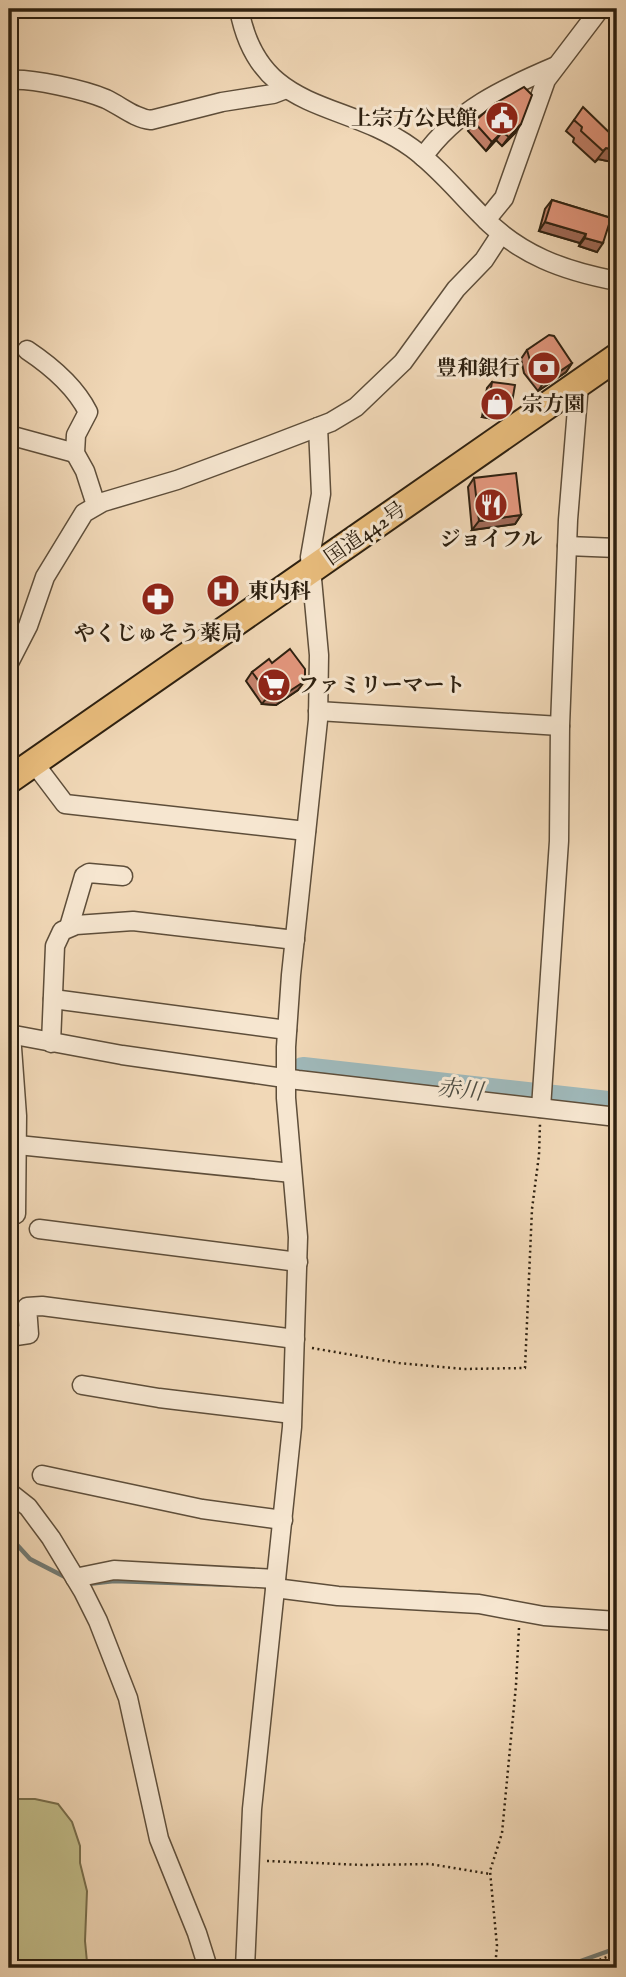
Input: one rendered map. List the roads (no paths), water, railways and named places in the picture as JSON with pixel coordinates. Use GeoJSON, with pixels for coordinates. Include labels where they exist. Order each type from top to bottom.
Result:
{"type":"FeatureCollection","features":[{"type":"Feature","properties":{"kind":"highway","name":"国道442号"},"geometry":{"type":"LineString","coordinates":[[9,780],[617,357]]}},
{"type":"Feature","properties":{"kind":"street"},"geometry":{"type":"LineString","coordinates":[[239,9],[245,33],[255,54],[261,64],[286,89],[389,135],[424,157],[501,234],[526,252],[571,271],[617,281]]}},
{"type":"Feature","properties":{"kind":"street"},"geometry":{"type":"LineString","coordinates":[[486,220],[504,198],[538,98],[556,66],[600,9]]}},
{"type":"Feature","properties":{"kind":"street"},"geometry":{"type":"LineString","coordinates":[[424,157],[442,133],[477,105],[512,84],[556,66]]}},
{"type":"Feature","properties":{"kind":"street"},"geometry":{"type":"LineString","coordinates":[[9,80],[28,81],[94,95],[140,118],[151,120],[286,89]]}},
{"type":"Feature","properties":{"kind":"street"},"geometry":{"type":"LineString","coordinates":[[9,663],[28,626],[45,577],[84,513],[96,506],[205,470],[318,427],[356,407],[384,383],[411,351],[461,282],[484,260],[501,234]]}},
{"type":"Feature","properties":{"kind":"street"},"geometry":{"type":"LineString","coordinates":[[27,351],[52,367],[82,398],[88,412],[76,435],[75,453],[85,471],[96,506]]}},
{"type":"Feature","properties":{"kind":"street"},"geometry":{"type":"LineString","coordinates":[[541,1108],[559,841],[560,726],[567,545],[579,384]]}},
{"type":"Feature","properties":{"kind":"street"},"geometry":{"type":"LineString","coordinates":[[246,1968],[253,1794],[292,1414],[298,1262],[286,1078],[287,1030],[318,710],[319,655],[311,570],[312,543],[321,494],[318,427]]}},
{"type":"Feature","properties":{"kind":"street"},"geometry":{"type":"LineString","coordinates":[[9,435],[75,453]]}},
{"type":"Feature","properties":{"kind":"street"},"geometry":{"type":"LineString","coordinates":[[567,545],[617,548]]}},
{"type":"Feature","properties":{"kind":"street"},"geometry":{"type":"LineString","coordinates":[[318,710],[560,726]]}},
{"type":"Feature","properties":{"kind":"street"},"geometry":{"type":"LineString","coordinates":[[34,763],[65,804],[306,831]]}},
{"type":"Feature","properties":{"kind":"street"},"geometry":{"type":"LineString","coordinates":[[69,927],[85,876],[89,873],[123,876]]}},
{"type":"Feature","properties":{"kind":"street"},"geometry":{"type":"LineString","coordinates":[[51,1043],[55,946],[62,931],[69,927],[133,920],[295,940]]}},
{"type":"Feature","properties":{"kind":"street"},"geometry":{"type":"LineString","coordinates":[[53,999],[287,1030]]}},
{"type":"Feature","properties":{"kind":"street"},"geometry":{"type":"LineString","coordinates":[[16,1213],[18,1145],[10,1034],[51,1043],[286,1078],[617,1117]]}},
{"type":"Feature","properties":{"kind":"street"},"geometry":{"type":"LineString","coordinates":[[18,1145],[292,1173]]}},
{"type":"Feature","properties":{"kind":"street"},"geometry":{"type":"LineString","coordinates":[[39,1229],[298,1262]]}},
{"type":"Feature","properties":{"kind":"street"},"geometry":{"type":"LineString","coordinates":[[9,1338],[29,1334],[27,1307],[41,1306],[295,1342]]}},
{"type":"Feature","properties":{"kind":"street"},"geometry":{"type":"LineString","coordinates":[[82,1385],[159,1398],[292,1414]]}},
{"type":"Feature","properties":{"kind":"street"},"geometry":{"type":"LineString","coordinates":[[42,1475],[202,1509],[283,1520]]}},
{"type":"Feature","properties":{"kind":"street"},"geometry":{"type":"LineString","coordinates":[[9,1492],[27,1507],[56,1546],[98,1621],[128,1698],[159,1839],[197,1933],[208,1968]]}},
{"type":"Feature","properties":{"kind":"street"},"geometry":{"type":"LineString","coordinates":[[75,1578],[114,1570],[275,1584],[338,1596],[479,1604],[556,1617],[617,1621]]}},
{"type":"Feature","properties":{"kind":"waterway","name":"赤川"},"geometry":{"type":"LineString","coordinates":[[303,1071],[617,1106]]}},
{"type":"Feature","properties":{"kind":"waterway"},"geometry":{"type":"LineString","coordinates":[[9,1536],[30,1559],[67,1578]]}},
{"type":"Feature","properties":{"kind":"waterway"},"geometry":{"type":"LineString","coordinates":[[88,1584],[114,1581],[237,1585]]}},
{"type":"Feature","properties":{"kind":"waterway"},"geometry":{"type":"LineString","coordinates":[[419,1592],[446,1594]]}},
{"type":"Feature","properties":{"kind":"waterway"},"geometry":{"type":"LineString","coordinates":[[561,1968],[617,1948]]}},
{"type":"Feature","properties":{"kind":"place","name":"上宗方公民館"},"geometry":{"type":"Point","coordinates":[502,118]}},
{"type":"Feature","properties":{"kind":"place","name":"豊和銀行"},"geometry":{"type":"Point","coordinates":[544,368]}},
{"type":"Feature","properties":{"kind":"place","name":"宗方園"},"geometry":{"type":"Point","coordinates":[497,404]}},
{"type":"Feature","properties":{"kind":"place","name":"ジョイフル"},"geometry":{"type":"Point","coordinates":[491,505]}},
{"type":"Feature","properties":{"kind":"place","name":"東内科"},"geometry":{"type":"Point","coordinates":[223,591]}},
{"type":"Feature","properties":{"kind":"place","name":"やくじゅそう薬局"},"geometry":{"type":"Point","coordinates":[158,599]}},
{"type":"Feature","properties":{"kind":"place","name":"ファミリーマート"},"geometry":{"type":"Point","coordinates":[274,685]}}]}
